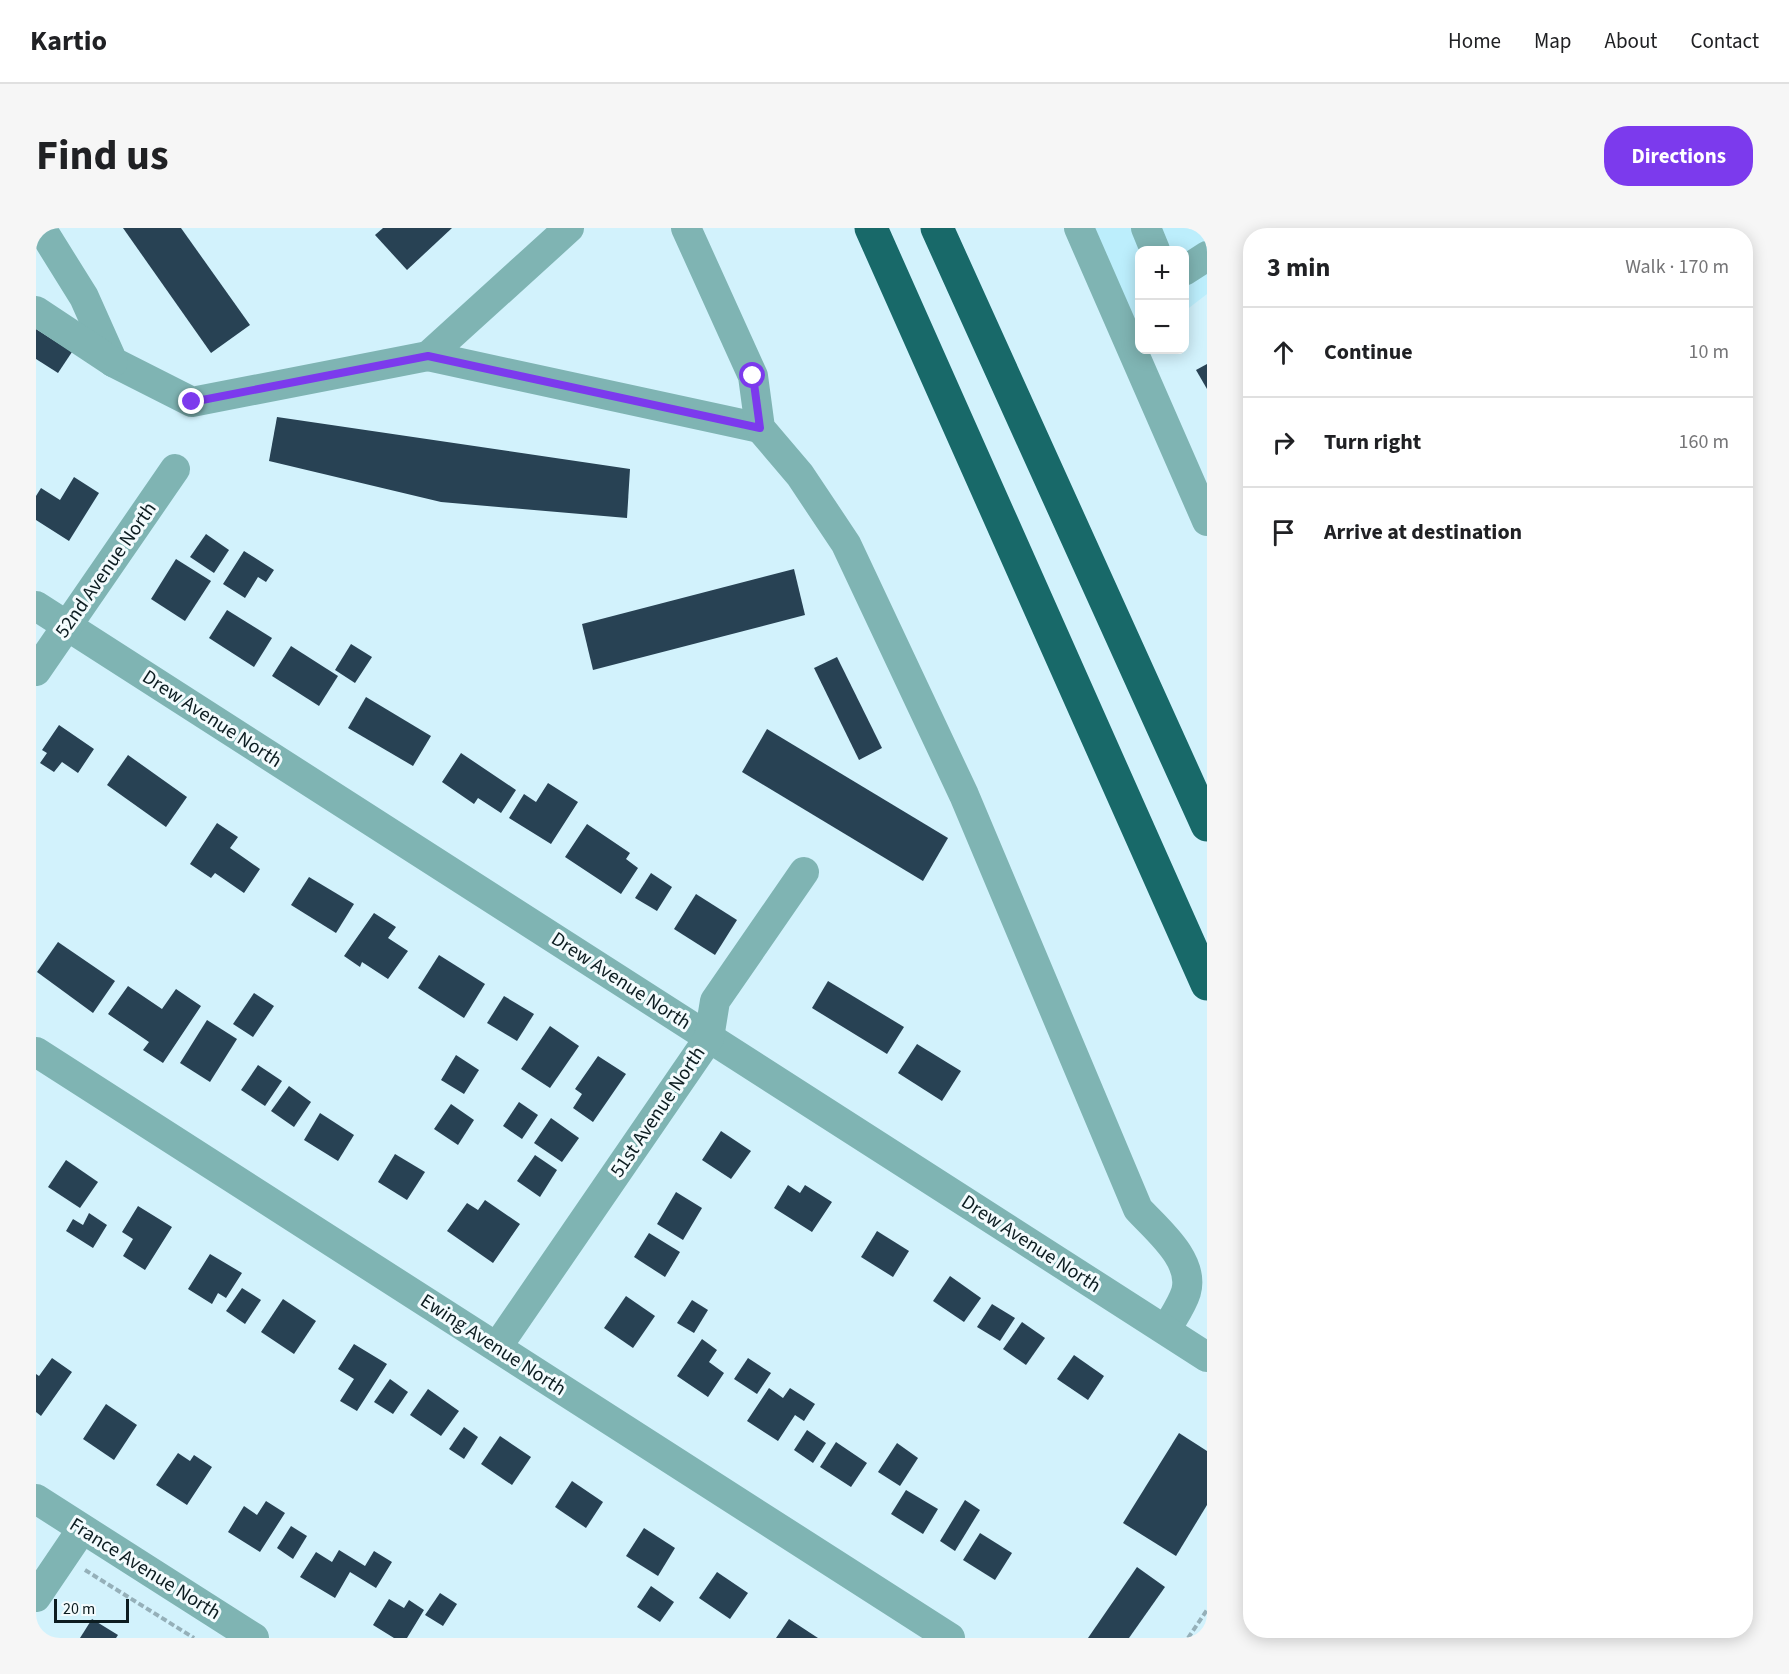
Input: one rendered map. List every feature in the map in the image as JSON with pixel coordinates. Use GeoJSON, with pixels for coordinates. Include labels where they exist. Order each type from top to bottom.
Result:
{"type":"FeatureCollection","features":[{"type":"Feature","properties":{"kind":"highway"},"geometry":{"type":"LineString","coordinates":[[872,228],[1207,984]]}},
{"type":"Feature","properties":{"kind":"highway"},"geometry":{"type":"LineString","coordinates":[[937,228],[1207,825]]}},
{"type":"Feature","properties":{"kind":"street"},"geometry":{"type":"LineString","coordinates":[[42,228],[84,297],[113,362]]}},
{"type":"Feature","properties":{"kind":"street"},"geometry":{"type":"LineString","coordinates":[[428,356],[569,228]]}},
{"type":"Feature","properties":{"kind":"street"},"geometry":{"type":"LineString","coordinates":[[686,228],[753,376],[760,428],[800,474],[846,544],[964,795],[1138,1209],[1177,1252],[1186,1273],[1186,1292],[1166,1330]]}},
{"type":"Feature","properties":{"kind":"street"},"geometry":{"type":"LineString","coordinates":[[1079,228],[1128,307],[1207,521]]}},
{"type":"Feature","properties":{"kind":"street"},"geometry":{"type":"LineString","coordinates":[[1146,228],[1153,246]]}},
{"type":"Feature","properties":{"kind":"street"},"geometry":{"type":"LineString","coordinates":[[1189,269],[1207,256]]}},
{"type":"Feature","properties":{"kind":"street"},"geometry":{"type":"LineString","coordinates":[[36,311],[113,362],[192,402],[428,356],[760,428]]}},
{"type":"Feature","properties":{"kind":"street","name":"52nd Avenue North"},"geometry":{"type":"LineString","coordinates":[[36,671],[176,469]]}},
{"type":"Feature","properties":{"kind":"street","name":"Drew Avenue North"},"geometry":{"type":"LineString","coordinates":[[36,606],[1207,1357]]}},
{"type":"Feature","properties":{"kind":"street","name":"51st Avenue North"},"geometry":{"type":"LineString","coordinates":[[497,1347],[709,1038],[715,1001],[804,872]]}},
{"type":"Feature","properties":{"kind":"street","name":"Ewing Avenue North"},"geometry":{"type":"LineString","coordinates":[[36,1052],[950,1638]]}},
{"type":"Feature","properties":{"kind":"street","name":"France Avenue North"},"geometry":{"type":"LineString","coordinates":[[36,1499],[254,1638]]}},
{"type":"Feature","properties":{"kind":"street"},"geometry":{"type":"LineString","coordinates":[[36,1597],[82,1529]]}},
{"type":"Feature","properties":{"kind":"path"},"geometry":{"type":"LineString","coordinates":[[65,1555],[80,1567],[194,1638]]}},
{"type":"Feature","properties":{"kind":"path"},"geometry":{"type":"LineString","coordinates":[[1188,1638],[1207,1610]]}},
{"type":"Feature","properties":{"kind":"shaded area"},"geometry":{"type":"Polygon","coordinates":[[[1093,228],[1207,228],[1207,294],[1189,308],[1189,246],[1135,246],[1135,328],[1093,228]]]}},
{"type":"Feature","properties":{"kind":"building"},"geometry":{"type":"Polygon","coordinates":[[[123,228],[181,228],[250,325],[211,353],[123,228]]]}},
{"type":"Feature","properties":{"kind":"building"},"geometry":{"type":"Polygon","coordinates":[[[383,228],[452,228],[407,270],[375,235],[383,228]]]}},
{"type":"Feature","properties":{"kind":"building"},"geometry":{"type":"Polygon","coordinates":[[[36,329],[72,352],[58,373],[36,359],[36,329]]]}},
{"type":"Feature","properties":{"kind":"building"},"geometry":{"type":"Polygon","coordinates":[[[1207,364],[1207,389],[1196,370],[1207,364]]]}},
{"type":"Feature","properties":{"kind":"building"},"geometry":{"type":"Polygon","coordinates":[[[277,417],[630,469],[627,518],[441,502],[269,461],[277,417]]]}},
{"type":"Feature","properties":{"kind":"building"},"geometry":{"type":"Polygon","coordinates":[[[74,477],[99,493],[69,541],[36,520],[36,496],[41,488],[60,500],[74,477]]]}},
{"type":"Feature","properties":{"kind":"building"},"geometry":{"type":"Polygon","coordinates":[[[206,534],[229,550],[214,573],[190,557],[206,534]]]}},
{"type":"Feature","properties":{"kind":"building"},"geometry":{"type":"Polygon","coordinates":[[[244,551],[274,570],[266,582],[258,577],[245,598],[223,584],[244,551]]]}},
{"type":"Feature","properties":{"kind":"building"},"geometry":{"type":"Polygon","coordinates":[[[176,559],[211,581],[185,621],[151,599],[176,559]]]}},
{"type":"Feature","properties":{"kind":"building"},"geometry":{"type":"Polygon","coordinates":[[[794,569],[805,615],[593,670],[582,624],[794,569]]]}},
{"type":"Feature","properties":{"kind":"building"},"geometry":{"type":"Polygon","coordinates":[[[227,610],[272,638],[254,667],[209,638],[227,610]]]}},
{"type":"Feature","properties":{"kind":"building"},"geometry":{"type":"Polygon","coordinates":[[[351,644],[372,657],[355,683],[335,670],[351,644]]]}},
{"type":"Feature","properties":{"kind":"building"},"geometry":{"type":"Polygon","coordinates":[[[291,646],[338,676],[319,706],[272,676],[291,646]]]}},
{"type":"Feature","properties":{"kind":"building"},"geometry":{"type":"Polygon","coordinates":[[[837,657],[882,748],[859,760],[814,668],[837,657]]]}},
{"type":"Feature","properties":{"kind":"building"},"geometry":{"type":"Polygon","coordinates":[[[366,697],[431,736],[413,766],[348,728],[366,697]]]}},
{"type":"Feature","properties":{"kind":"building"},"geometry":{"type":"Polygon","coordinates":[[[59,725],[94,749],[78,773],[62,762],[54,772],[40,763],[47,753],[42,750],[59,725]]]}},
{"type":"Feature","properties":{"kind":"building"},"geometry":{"type":"Polygon","coordinates":[[[767,729],[948,838],[923,881],[742,772],[767,729]]]}},
{"type":"Feature","properties":{"kind":"building"},"geometry":{"type":"Polygon","coordinates":[[[461,753],[516,790],[501,813],[478,798],[474,804],[442,782],[461,753]]]}},
{"type":"Feature","properties":{"kind":"building"},"geometry":{"type":"Polygon","coordinates":[[[128,755],[187,797],[166,827],[107,785],[128,755]]]}},
{"type":"Feature","properties":{"kind":"building"},"geometry":{"type":"Polygon","coordinates":[[[548,783],[578,802],[551,844],[509,818],[524,794],[536,802],[548,783]]]}},
{"type":"Feature","properties":{"kind":"building"},"geometry":{"type":"Polygon","coordinates":[[[217,823],[238,837],[230,848],[260,869],[244,893],[215,873],[211,878],[190,864],[217,823]]]}},
{"type":"Feature","properties":{"kind":"building"},"geometry":{"type":"Polygon","coordinates":[[[587,824],[630,853],[626,859],[638,868],[621,894],[565,857],[587,824]]]}},
{"type":"Feature","properties":{"kind":"building"},"geometry":{"type":"Polygon","coordinates":[[[651,873],[672,887],[657,911],[635,898],[651,873]]]}},
{"type":"Feature","properties":{"kind":"building"},"geometry":{"type":"Polygon","coordinates":[[[309,877],[354,904],[336,933],[291,905],[309,877]]]}},
{"type":"Feature","properties":{"kind":"building"},"geometry":{"type":"Polygon","coordinates":[[[696,894],[737,920],[715,955],[674,929],[696,894]]]}},
{"type":"Feature","properties":{"kind":"building"},"geometry":{"type":"Polygon","coordinates":[[[374,913],[396,927],[388,938],[408,951],[388,979],[362,962],[360,967],[344,956],[374,913]]]}},
{"type":"Feature","properties":{"kind":"building"},"geometry":{"type":"Polygon","coordinates":[[[58,942],[115,981],[93,1013],[37,972],[58,942]]]}},
{"type":"Feature","properties":{"kind":"building"},"geometry":{"type":"Polygon","coordinates":[[[439,955],[485,984],[464,1018],[418,988],[439,955]]]}},
{"type":"Feature","properties":{"kind":"building"},"geometry":{"type":"Polygon","coordinates":[[[828,981],[904,1027],[887,1054],[812,1008],[828,981]]]}},
{"type":"Feature","properties":{"kind":"building"},"geometry":{"type":"Polygon","coordinates":[[[128,986],[162,1009],[176,989],[201,1006],[163,1063],[143,1050],[149,1042],[108,1014],[128,986]]]}},
{"type":"Feature","properties":{"kind":"building"},"geometry":{"type":"Polygon","coordinates":[[[254,993],[274,1006],[253,1037],[233,1024],[254,993]]]}},
{"type":"Feature","properties":{"kind":"building"},"geometry":{"type":"Polygon","coordinates":[[[504,996],[534,1014],[517,1041],[487,1023],[504,996]]]}},
{"type":"Feature","properties":{"kind":"building"},"geometry":{"type":"Polygon","coordinates":[[[207,1020],[237,1039],[210,1082],[180,1063],[207,1020]]]}},
{"type":"Feature","properties":{"kind":"building"},"geometry":{"type":"Polygon","coordinates":[[[550,1026],[579,1046],[550,1088],[521,1069],[550,1026]]]}},
{"type":"Feature","properties":{"kind":"building"},"geometry":{"type":"Polygon","coordinates":[[[917,1044],[961,1071],[942,1101],[898,1073],[917,1044]]]}},
{"type":"Feature","properties":{"kind":"building"},"geometry":{"type":"Polygon","coordinates":[[[456,1055],[479,1070],[464,1094],[441,1080],[456,1055]]]}},
{"type":"Feature","properties":{"kind":"building"},"geometry":{"type":"Polygon","coordinates":[[[598,1056],[626,1074],[593,1122],[573,1108],[582,1094],[575,1089],[598,1056]]]}},
{"type":"Feature","properties":{"kind":"building"},"geometry":{"type":"Polygon","coordinates":[[[258,1065],[282,1081],[265,1106],[241,1090],[258,1065]]]}},
{"type":"Feature","properties":{"kind":"building"},"geometry":{"type":"Polygon","coordinates":[[[289,1086],[311,1102],[294,1127],[271,1111],[289,1086]]]}},
{"type":"Feature","properties":{"kind":"building"},"geometry":{"type":"Polygon","coordinates":[[[519,1102],[538,1115],[522,1139],[503,1126],[519,1102]]]}},
{"type":"Feature","properties":{"kind":"building"},"geometry":{"type":"Polygon","coordinates":[[[451,1104],[474,1120],[458,1145],[434,1129],[451,1104]]]}},
{"type":"Feature","properties":{"kind":"building"},"geometry":{"type":"Polygon","coordinates":[[[320,1113],[354,1135],[338,1161],[304,1140],[320,1113]]]}},
{"type":"Feature","properties":{"kind":"building"},"geometry":{"type":"Polygon","coordinates":[[[551,1118],[579,1138],[562,1162],[534,1143],[551,1118]]]}},
{"type":"Feature","properties":{"kind":"building"},"geometry":{"type":"Polygon","coordinates":[[[721,1131],[751,1151],[731,1179],[702,1160],[721,1131]]]}},
{"type":"Feature","properties":{"kind":"building"},"geometry":{"type":"Polygon","coordinates":[[[395,1154],[425,1172],[407,1200],[378,1182],[395,1154]]]}},
{"type":"Feature","properties":{"kind":"building"},"geometry":{"type":"Polygon","coordinates":[[[535,1155],[557,1170],[540,1197],[517,1181],[535,1155]]]}},
{"type":"Feature","properties":{"kind":"building"},"geometry":{"type":"Polygon","coordinates":[[[66,1160],[98,1182],[80,1208],[48,1187],[66,1160]]]}},
{"type":"Feature","properties":{"kind":"building"},"geometry":{"type":"Polygon","coordinates":[[[788,1185],[800,1193],[805,1185],[832,1202],[812,1232],[774,1208],[788,1185]]]}},
{"type":"Feature","properties":{"kind":"building"},"geometry":{"type":"Polygon","coordinates":[[[676,1192],[702,1208],[683,1240],[657,1224],[676,1192]]]}},
{"type":"Feature","properties":{"kind":"building"},"geometry":{"type":"Polygon","coordinates":[[[485,1200],[520,1224],[493,1263],[447,1231],[467,1203],[478,1210],[485,1200]]]}},
{"type":"Feature","properties":{"kind":"building"},"geometry":{"type":"Polygon","coordinates":[[[138,1206],[172,1227],[145,1270],[123,1256],[133,1239],[122,1232],[138,1206]]]}},
{"type":"Feature","properties":{"kind":"building"},"geometry":{"type":"Polygon","coordinates":[[[89,1213],[107,1225],[93,1248],[66,1231],[73,1219],[83,1225],[89,1213]]]}},
{"type":"Feature","properties":{"kind":"building"},"geometry":{"type":"Polygon","coordinates":[[[877,1231],[909,1251],[893,1277],[861,1257],[877,1231]]]}},
{"type":"Feature","properties":{"kind":"building"},"geometry":{"type":"Polygon","coordinates":[[[649,1233],[680,1252],[665,1277],[634,1257],[649,1233]]]}},
{"type":"Feature","properties":{"kind":"building"},"geometry":{"type":"Polygon","coordinates":[[[210,1254],[242,1273],[226,1298],[218,1293],[212,1304],[188,1289],[210,1254]]]}},
{"type":"Feature","properties":{"kind":"building"},"geometry":{"type":"Polygon","coordinates":[[[950,1276],[981,1298],[964,1322],[933,1301],[950,1276]]]}},
{"type":"Feature","properties":{"kind":"building"},"geometry":{"type":"Polygon","coordinates":[[[242,1288],[261,1300],[245,1324],[226,1311],[242,1288]]]}},
{"type":"Feature","properties":{"kind":"building"},"geometry":{"type":"Polygon","coordinates":[[[626,1296],[655,1316],[633,1348],[604,1328],[626,1296]]]}},
{"type":"Feature","properties":{"kind":"building"},"geometry":{"type":"Polygon","coordinates":[[[283,1299],[316,1321],[294,1354],[261,1332],[283,1299]]]}},
{"type":"Feature","properties":{"kind":"building"},"geometry":{"type":"Polygon","coordinates":[[[692,1300],[708,1310],[694,1333],[677,1323],[692,1300]]]}},
{"type":"Feature","properties":{"kind":"building"},"geometry":{"type":"Polygon","coordinates":[[[992,1304],[1015,1318],[1000,1341],[977,1327],[992,1304]]]}},
{"type":"Feature","properties":{"kind":"building"},"geometry":{"type":"Polygon","coordinates":[[[1022,1322],[1045,1338],[1026,1365],[1003,1349],[1022,1322]]]}},
{"type":"Feature","properties":{"kind":"building"},"geometry":{"type":"Polygon","coordinates":[[[702,1339],[717,1350],[709,1362],[724,1373],[708,1397],[677,1376],[702,1339]]]}},
{"type":"Feature","properties":{"kind":"building"},"geometry":{"type":"Polygon","coordinates":[[[354,1344],[387,1364],[357,1411],[340,1401],[354,1379],[338,1369],[354,1344]]]}},
{"type":"Feature","properties":{"kind":"building"},"geometry":{"type":"Polygon","coordinates":[[[1074,1355],[1104,1376],[1088,1400],[1057,1379],[1074,1355]]]}},
{"type":"Feature","properties":{"kind":"building"},"geometry":{"type":"Polygon","coordinates":[[[52,1358],[72,1372],[41,1416],[36,1412],[36,1374],[39,1376],[52,1358]]]}},
{"type":"Feature","properties":{"kind":"building"},"geometry":{"type":"Polygon","coordinates":[[[748,1358],[771,1373],[757,1394],[734,1379],[748,1358]]]}},
{"type":"Feature","properties":{"kind":"building"},"geometry":{"type":"Polygon","coordinates":[[[390,1379],[408,1392],[393,1414],[374,1402],[390,1379]]]}},
{"type":"Feature","properties":{"kind":"building"},"geometry":{"type":"Polygon","coordinates":[[[769,1388],[783,1398],[790,1388],[815,1404],[804,1421],[795,1415],[778,1441],[747,1421],[769,1388]]]}},
{"type":"Feature","properties":{"kind":"building"},"geometry":{"type":"Polygon","coordinates":[[[428,1389],[459,1411],[441,1436],[410,1415],[428,1389]]]}},
{"type":"Feature","properties":{"kind":"building"},"geometry":{"type":"Polygon","coordinates":[[[106,1404],[137,1425],[114,1460],[83,1439],[106,1404]]]}},
{"type":"Feature","properties":{"kind":"building"},"geometry":{"type":"Polygon","coordinates":[[[464,1427],[478,1437],[464,1459],[449,1449],[464,1427]]]}},
{"type":"Feature","properties":{"kind":"building"},"geometry":{"type":"Polygon","coordinates":[[[807,1430],[826,1443],[813,1463],[794,1450],[807,1430]]]}},
{"type":"Feature","properties":{"kind":"building"},"geometry":{"type":"Polygon","coordinates":[[[1179,1433],[1207,1451],[1207,1505],[1176,1556],[1123,1523],[1179,1433]]]}},
{"type":"Feature","properties":{"kind":"building"},"geometry":{"type":"Polygon","coordinates":[[[500,1436],[531,1457],[512,1485],[481,1464],[500,1436]]]}},
{"type":"Feature","properties":{"kind":"building"},"geometry":{"type":"Polygon","coordinates":[[[836,1442],[867,1463],[851,1487],[820,1467],[836,1442]]]}},
{"type":"Feature","properties":{"kind":"building"},"geometry":{"type":"Polygon","coordinates":[[[897,1443],[918,1458],[900,1486],[878,1472],[897,1443]]]}},
{"type":"Feature","properties":{"kind":"building"},"geometry":{"type":"Polygon","coordinates":[[[178,1453],[190,1461],[194,1455],[212,1467],[187,1505],[156,1485],[178,1453]]]}},
{"type":"Feature","properties":{"kind":"building"},"geometry":{"type":"Polygon","coordinates":[[[572,1481],[603,1502],[586,1528],[555,1507],[572,1481]]]}},
{"type":"Feature","properties":{"kind":"building"},"geometry":{"type":"Polygon","coordinates":[[[906,1490],[938,1509],[923,1534],[891,1514],[906,1490]]]}},
{"type":"Feature","properties":{"kind":"building"},"geometry":{"type":"Polygon","coordinates":[[[965,1500],[980,1510],[955,1551],[940,1541],[965,1500]]]}},
{"type":"Feature","properties":{"kind":"building"},"geometry":{"type":"Polygon","coordinates":[[[266,1501],[285,1513],[260,1552],[228,1532],[244,1506],[257,1515],[266,1501]]]}},
{"type":"Feature","properties":{"kind":"building"},"geometry":{"type":"Polygon","coordinates":[[[291,1526],[307,1536],[293,1559],[277,1548],[291,1526]]]}},
{"type":"Feature","properties":{"kind":"building"},"geometry":{"type":"Polygon","coordinates":[[[644,1528],[675,1548],[658,1576],[626,1556],[644,1528]]]}},
{"type":"Feature","properties":{"kind":"building"},"geometry":{"type":"Polygon","coordinates":[[[980,1533],[1012,1553],[995,1580],[963,1560],[980,1533]]]}},
{"type":"Feature","properties":{"kind":"building"},"geometry":{"type":"Polygon","coordinates":[[[339,1550],[365,1566],[374,1551],[392,1562],[376,1588],[350,1572],[335,1598],[300,1577],[316,1552],[332,1562],[339,1550]]]}},
{"type":"Feature","properties":{"kind":"building"},"geometry":{"type":"Polygon","coordinates":[[[1137,1567],[1165,1587],[1129,1638],[1088,1638],[1137,1567]]]}},
{"type":"Feature","properties":{"kind":"building"},"geometry":{"type":"Polygon","coordinates":[[[717,1572],[748,1593],[730,1619],[699,1598],[717,1572]]]}},
{"type":"Feature","properties":{"kind":"building"},"geometry":{"type":"Polygon","coordinates":[[[651,1586],[674,1602],[660,1622],[637,1607],[651,1586]]]}},
{"type":"Feature","properties":{"kind":"building"},"geometry":{"type":"Polygon","coordinates":[[[440,1593],[457,1604],[443,1626],[425,1615],[440,1593]]]}},
{"type":"Feature","properties":{"kind":"building"},"geometry":{"type":"Polygon","coordinates":[[[389,1599],[404,1608],[409,1600],[424,1610],[407,1638],[394,1638],[373,1625],[389,1599]]]}},
{"type":"Feature","properties":{"kind":"building"},"geometry":{"type":"Polygon","coordinates":[[[92,1619],[118,1635],[116,1638],[80,1638],[92,1619]]]}},
{"type":"Feature","properties":{"kind":"building"},"geometry":{"type":"Polygon","coordinates":[[[789,1619],[818,1638],[776,1638],[789,1619]]]}},
{"type":"Feature","properties":{"kind":"route"},"geometry":{"type":"LineString","coordinates":[[192,402],[428,356],[760,428],[753,376]]}}]}
